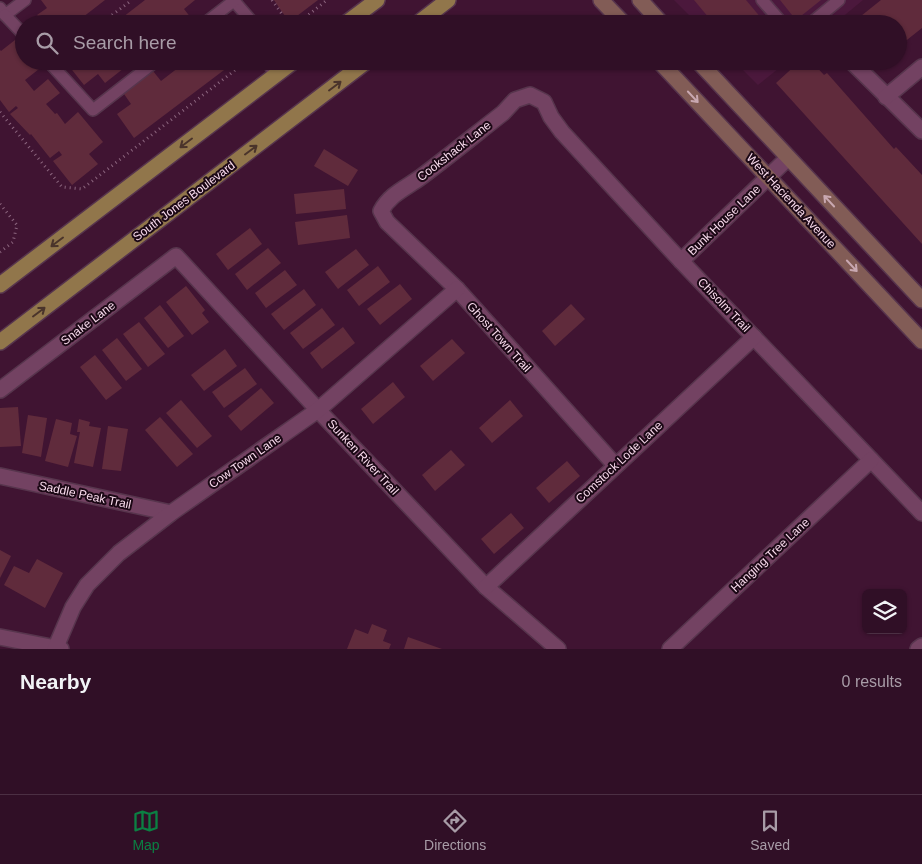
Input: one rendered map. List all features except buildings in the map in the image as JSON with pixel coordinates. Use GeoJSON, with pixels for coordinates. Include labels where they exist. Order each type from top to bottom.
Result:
{"type":"FeatureCollection","features":[{"type":"Feature","properties":{"kind":"main road"},"geometry":{"type":"LineString","coordinates":[[357,15],[377,0]]}},
{"type":"Feature","properties":{"kind":"main road"},"geometry":{"type":"LineString","coordinates":[[429,15],[448,0]]}},
{"type":"Feature","properties":{"kind":"main road"},"geometry":{"type":"LineString","coordinates":[[602,0],[616,15]]}},
{"type":"Feature","properties":{"kind":"main road"},"geometry":{"type":"LineString","coordinates":[[640,0],[654,15]]}},
{"type":"Feature","properties":{"kind":"main road"},"geometry":{"type":"LineString","coordinates":[[0,285],[283,70]]}},
{"type":"Feature","properties":{"kind":"main road","name":"South Jones Boulevard"},"geometry":{"type":"LineString","coordinates":[[0,342],[356,70]]}},
{"type":"Feature","properties":{"kind":"main road","name":"West Hacienda Avenue"},"geometry":{"type":"LineString","coordinates":[[667,70],[922,341]]}},
{"type":"Feature","properties":{"kind":"main road"},"geometry":{"type":"LineString","coordinates":[[706,70],[922,300]]}},
{"type":"Feature","properties":{"kind":"street"},"geometry":{"type":"LineString","coordinates":[[886,97],[922,67]]}},
{"type":"Feature","properties":{"kind":"street"},"geometry":{"type":"LineString","coordinates":[[860,70],[922,131]]}},
{"type":"Feature","properties":{"kind":"street","name":"Cookshack Lane"},"geometry":{"type":"LineString","coordinates":[[381,211],[386,202],[395,194],[435,166],[503,112],[515,100],[530,94]]}},
{"type":"Feature","properties":{"kind":"street","name":"Chisolm Trail"},"geometry":{"type":"LineString","coordinates":[[530,94],[544,102],[551,117],[562,132],[681,261],[922,513]]}},
{"type":"Feature","properties":{"kind":"street","name":"Bunk House Lane"},"geometry":{"type":"LineString","coordinates":[[681,261],[788,158]]}},
{"type":"Feature","properties":{"kind":"street","name":"Ghost Town Trail"},"geometry":{"type":"LineString","coordinates":[[381,211],[392,227],[457,289],[615,465]]}},
{"type":"Feature","properties":{"kind":"street","name":"Snake Lane"},"geometry":{"type":"LineString","coordinates":[[0,390],[176,256]]}},
{"type":"Feature","properties":{"kind":"street","name":"Sunken River Trail"},"geometry":{"type":"LineString","coordinates":[[176,256],[318,410],[486,587],[558,649]]}},
{"type":"Feature","properties":{"kind":"street","name":"Cow Town Lane"},"geometry":{"type":"LineString","coordinates":[[57,649],[73,608],[87,585],[119,553],[171,513],[318,410],[457,289]]}},
{"type":"Feature","properties":{"kind":"street","name":"Comstock Lode Lane"},"geometry":{"type":"LineString","coordinates":[[486,587],[754,337]]}},
{"type":"Feature","properties":{"kind":"street","name":"Hanging Tree Lane"},"geometry":{"type":"LineString","coordinates":[[670,649],[871,460]]}},
{"type":"Feature","properties":{"kind":"street","name":"Saddle Peak Trail"},"geometry":{"type":"LineString","coordinates":[[0,476],[171,513]]}},
{"type":"Feature","properties":{"kind":"street"},"geometry":{"type":"LineString","coordinates":[[0,638],[57,649]]}},
{"type":"Feature","properties":{"kind":"street"},"geometry":{"type":"LineString","coordinates":[[918,649],[922,646]]}},
{"type":"Feature","properties":{"kind":"lane"},"geometry":{"type":"LineString","coordinates":[[15,25],[3,12],[25,0]]}},
{"type":"Feature","properties":{"kind":"lane"},"geometry":{"type":"LineString","coordinates":[[215,15],[234,0],[246,15]]}},
{"type":"Feature","properties":{"kind":"lane"},"geometry":{"type":"LineString","coordinates":[[762,0],[775,15]]}},
{"type":"Feature","properties":{"kind":"lane"},"geometry":{"type":"LineString","coordinates":[[821,15],[839,0]]}},
{"type":"Feature","properties":{"kind":"lane"},"geometry":{"type":"LineString","coordinates":[[56,70],[93,110],[144,70]]}},
{"type":"Feature","properties":{"kind":"lane"},"geometry":{"type":"LineString","coordinates":[[272,70],[274,77]]}},
{"type":"Feature","properties":{"kind":"path"},"geometry":{"type":"LineString","coordinates":[[112,15],[132,0]]}},
{"type":"Feature","properties":{"kind":"path"},"geometry":{"type":"LineString","coordinates":[[272,0],[283,15]]}},
{"type":"Feature","properties":{"kind":"path"},"geometry":{"type":"LineString","coordinates":[[308,15],[327,0]]}},
{"type":"Feature","properties":{"kind":"path"},"geometry":{"type":"LineString","coordinates":[[0,112],[62,187],[82,189],[236,70]]}},
{"type":"Feature","properties":{"kind":"path"},"geometry":{"type":"LineString","coordinates":[[0,204],[17,225],[13,242],[0,252]]}},
{"type":"Feature","properties":{"kind":"shaded area"},"geometry":{"type":"Polygon","coordinates":[[[674,0],[863,0],[845,15],[689,15],[674,0]]]}},
{"type":"Feature","properties":{"kind":"shaded area"},"geometry":{"type":"Polygon","coordinates":[[[743,70],[777,70],[758,85],[743,70]]]}}]}
